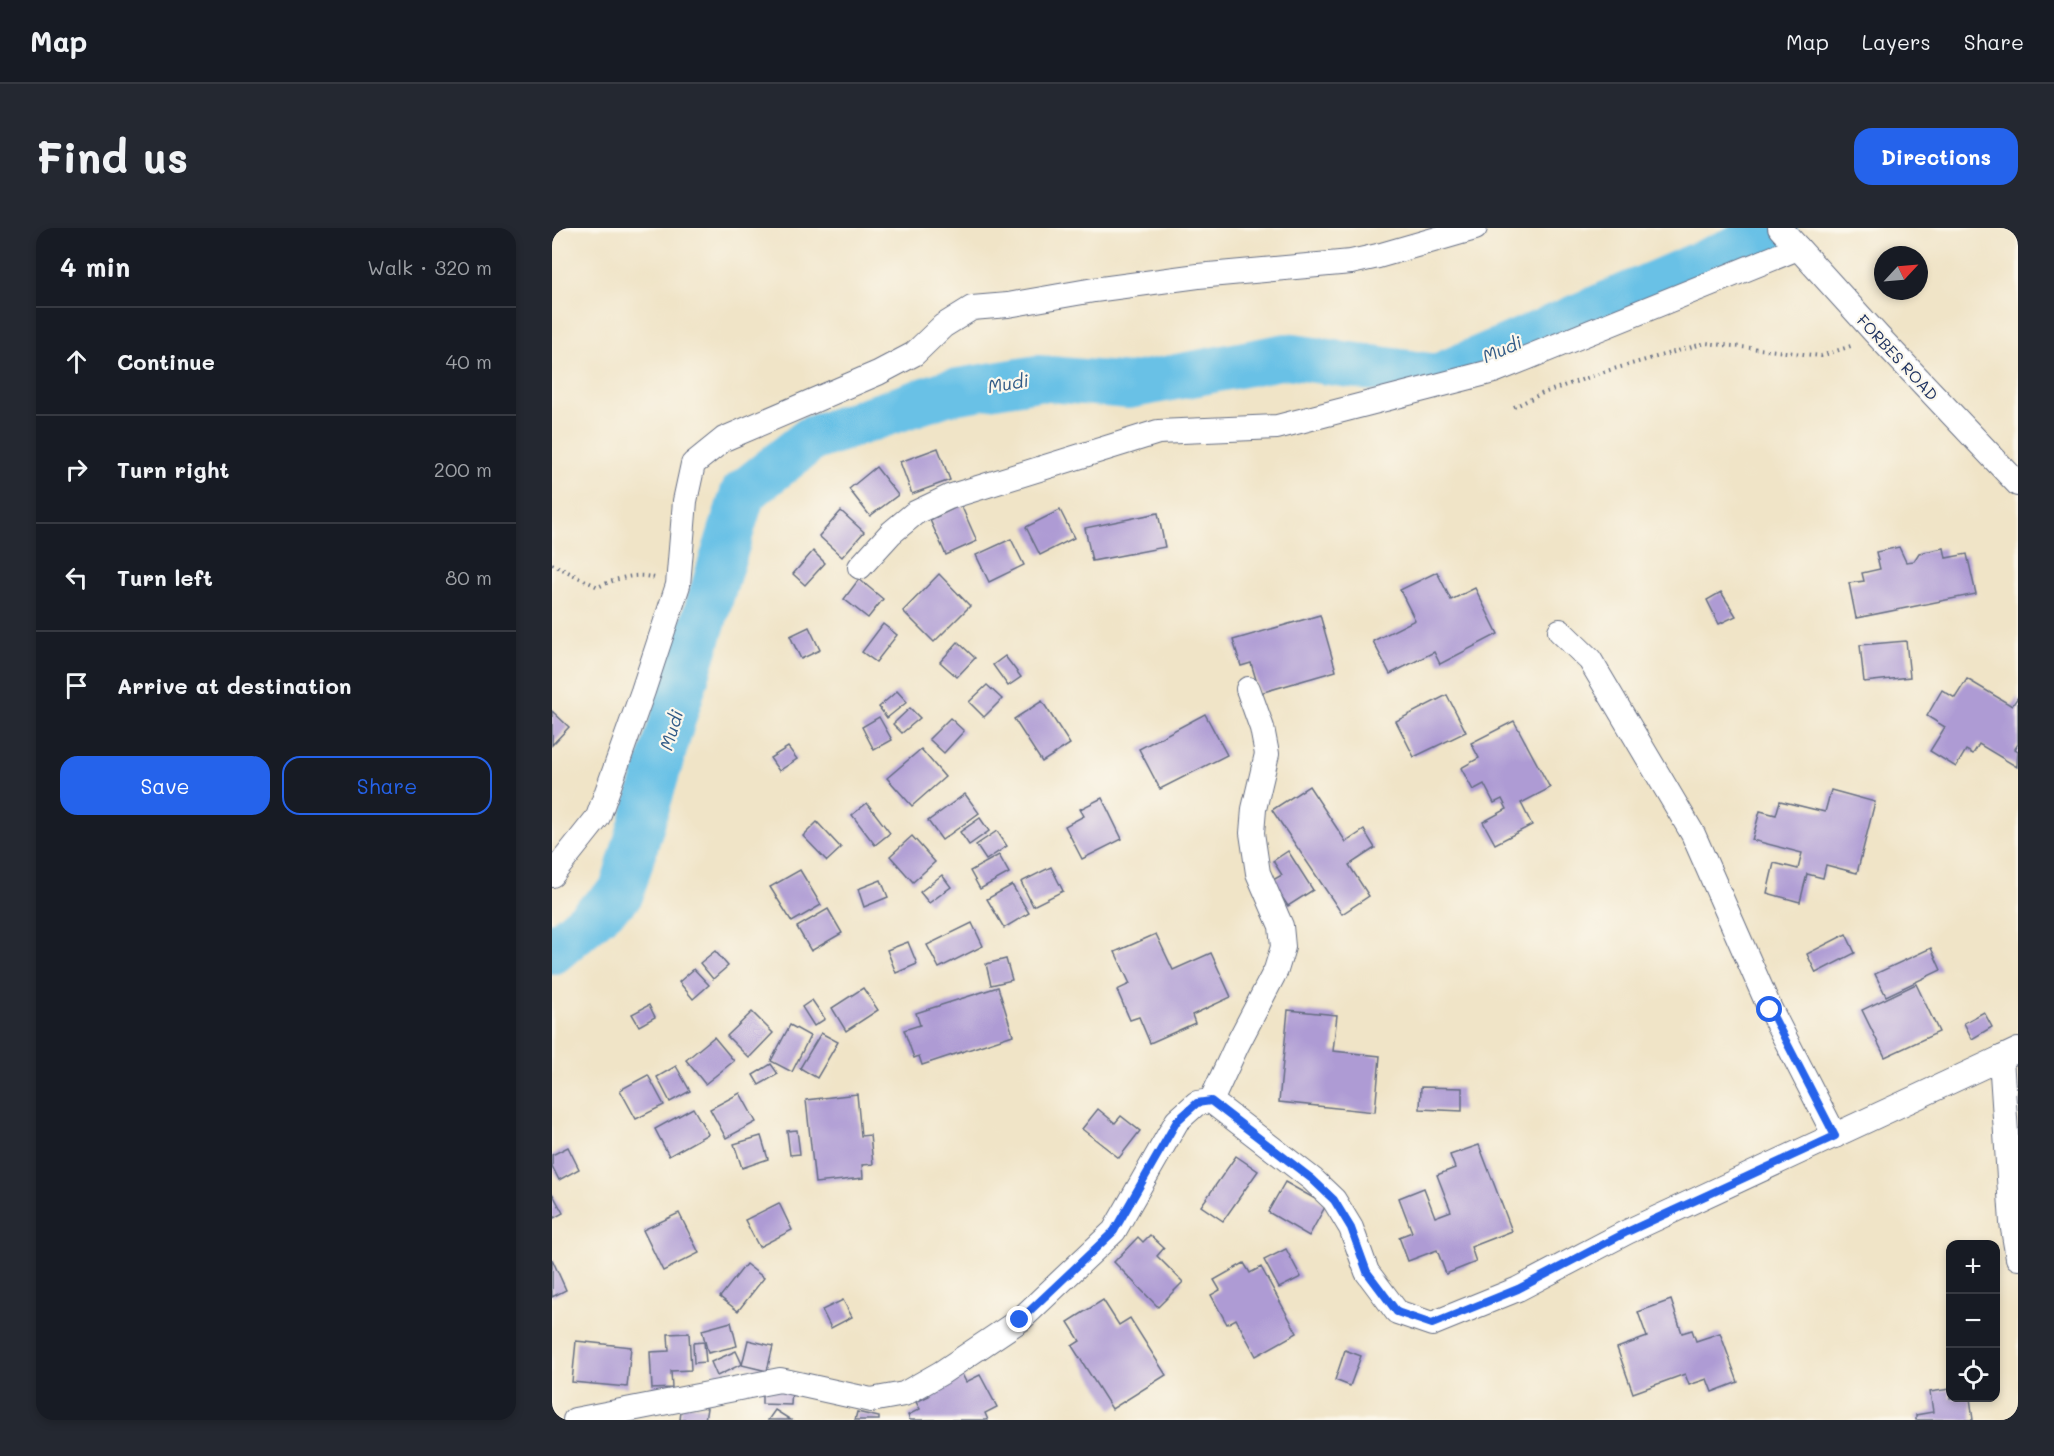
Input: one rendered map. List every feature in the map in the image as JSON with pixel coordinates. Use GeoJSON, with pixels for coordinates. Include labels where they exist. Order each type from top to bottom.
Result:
{"type":"FeatureCollection","features":[{"type":"Feature","properties":{"kind":"street"},"geometry":{"type":"LineString","coordinates":[[552,875],[598,817],[678,585],[685,501],[693,464],[724,439],[878,373],[914,354],[943,326],[972,309],[1198,276],[1351,262],[1475,228]]}},
{"type":"Feature","properties":{"kind":"street","name":"FORBES ROAD"},"geometry":{"type":"LineString","coordinates":[[1780,228],[2018,484]]}},
{"type":"Feature","properties":{"kind":"street"},"geometry":{"type":"LineString","coordinates":[[860,567],[891,532],[915,513],[949,497],[1158,432],[1277,427],[1494,371],[1798,248]]}},
{"type":"Feature","properties":{"kind":"street"},"geometry":{"type":"LineString","coordinates":[[1560,631],[1590,660],[1693,834],[1770,1010],[1835,1136]]}},
{"type":"Feature","properties":{"kind":"street"},"geometry":{"type":"LineString","coordinates":[[1211,1101],[1276,970],[1283,947],[1281,926],[1258,873],[1252,833],[1254,809],[1266,754],[1262,728],[1248,689]]}},
{"type":"Feature","properties":{"kind":"street"},"geometry":{"type":"LineString","coordinates":[[576,1420],[780,1380],[871,1400],[904,1394],[941,1373],[1020,1320],[1114,1231],[1177,1121],[1197,1103],[1211,1101],[1312,1179],[1334,1200],[1351,1228],[1367,1272],[1397,1312],[1432,1324],[1518,1289],[1627,1232],[2010,1054],[2012,1223],[2018,1258]]}},
{"type":"Feature","properties":{"kind":"path"},"geometry":{"type":"LineString","coordinates":[[1514,406],[1543,393],[1610,370],[1706,343],[1821,356],[1878,336]]}},
{"type":"Feature","properties":{"kind":"path"},"geometry":{"type":"LineString","coordinates":[[552,564],[598,587],[617,578],[649,576],[678,585]]}},
{"type":"Feature","properties":{"kind":"building"},"geometry":{"type":"Polygon","coordinates":[[[938,448],[950,480],[912,494],[900,462],[938,448]]]}},
{"type":"Feature","properties":{"kind":"building"},"geometry":{"type":"Polygon","coordinates":[[[876,467],[898,495],[870,516],[849,489],[876,467]]]}},
{"type":"Feature","properties":{"kind":"building"},"geometry":{"type":"Polygon","coordinates":[[[961,505],[977,541],[946,555],[930,520],[961,505]]]}},
{"type":"Feature","properties":{"kind":"building"},"geometry":{"type":"Polygon","coordinates":[[[1060,510],[1074,538],[1040,555],[1026,527],[1060,510]]]}},
{"type":"Feature","properties":{"kind":"building"},"geometry":{"type":"Polygon","coordinates":[[[841,511],[864,532],[842,557],[819,536],[841,511]]]}},
{"type":"Feature","properties":{"kind":"building"},"geometry":{"type":"Polygon","coordinates":[[[1158,513],[1165,547],[1092,561],[1085,528],[1158,513]]]}},
{"type":"Feature","properties":{"kind":"building"},"geometry":{"type":"Polygon","coordinates":[[[1011,539],[1024,565],[989,582],[976,555],[1011,539]]]}},
{"type":"Feature","properties":{"kind":"building"},"geometry":{"type":"Polygon","coordinates":[[[1899,547],[1906,562],[1914,561],[1919,553],[1944,548],[1946,558],[1967,554],[1976,594],[1856,618],[1849,583],[1864,581],[1862,573],[1880,569],[1876,552],[1899,547]]]}},
{"type":"Feature","properties":{"kind":"building"},"geometry":{"type":"Polygon","coordinates":[[[813,551],[825,563],[805,585],[793,574],[813,551]]]}},
{"type":"Feature","properties":{"kind":"building"},"geometry":{"type":"Polygon","coordinates":[[[1437,572],[1451,600],[1475,588],[1498,634],[1440,664],[1434,652],[1390,674],[1373,641],[1415,620],[1400,590],[1437,572]]]}},
{"type":"Feature","properties":{"kind":"building"},"geometry":{"type":"Polygon","coordinates":[[[939,574],[970,606],[934,642],[903,611],[939,574]]]}},
{"type":"Feature","properties":{"kind":"building"},"geometry":{"type":"Polygon","coordinates":[[[859,579],[883,599],[868,618],[844,599],[859,579]]]}},
{"type":"Feature","properties":{"kind":"building"},"geometry":{"type":"Polygon","coordinates":[[[1721,592],[1736,616],[1719,624],[1707,600],[1721,592]]]}},
{"type":"Feature","properties":{"kind":"building"},"geometry":{"type":"Polygon","coordinates":[[[1320,615],[1336,671],[1260,693],[1251,663],[1241,666],[1233,640],[1320,615]]]}},
{"type":"Feature","properties":{"kind":"building"},"geometry":{"type":"Polygon","coordinates":[[[883,624],[897,635],[876,662],[862,652],[883,624]]]}},
{"type":"Feature","properties":{"kind":"building"},"geometry":{"type":"Polygon","coordinates":[[[809,627],[820,650],[801,659],[790,636],[809,627]]]}},
{"type":"Feature","properties":{"kind":"building"},"geometry":{"type":"Polygon","coordinates":[[[1906,641],[1910,677],[1864,682],[1860,645],[1906,641]]]}},
{"type":"Feature","properties":{"kind":"building"},"geometry":{"type":"Polygon","coordinates":[[[958,642],[975,658],[957,677],[940,662],[958,642]]]}},
{"type":"Feature","properties":{"kind":"building"},"geometry":{"type":"Polygon","coordinates":[[[1005,656],[1021,677],[1008,686],[993,665],[1005,656]]]}},
{"type":"Feature","properties":{"kind":"building"},"geometry":{"type":"Polygon","coordinates":[[[1967,679],[2012,706],[2018,697],[2018,744],[2015,749],[2018,751],[2017,767],[1979,744],[1973,754],[1966,750],[1956,767],[1930,751],[1945,727],[1927,716],[1942,690],[1955,698],[1967,679]]]}},
{"type":"Feature","properties":{"kind":"building"},"geometry":{"type":"Polygon","coordinates":[[[987,685],[1002,699],[984,717],[969,702],[987,685]]]}},
{"type":"Feature","properties":{"kind":"building"},"geometry":{"type":"Polygon","coordinates":[[[897,691],[907,702],[887,718],[879,707],[897,691]]]}},
{"type":"Feature","properties":{"kind":"building"},"geometry":{"type":"Polygon","coordinates":[[[1447,695],[1466,732],[1414,757],[1396,721],[1447,695]]]}},
{"type":"Feature","properties":{"kind":"building"},"geometry":{"type":"Polygon","coordinates":[[[1042,701],[1070,744],[1042,762],[1014,719],[1042,701]]]}},
{"type":"Feature","properties":{"kind":"building"},"geometry":{"type":"Polygon","coordinates":[[[910,708],[920,718],[902,733],[893,724],[910,708]]]}},
{"type":"Feature","properties":{"kind":"building"},"geometry":{"type":"Polygon","coordinates":[[[552,711],[569,727],[552,745],[552,711]]]}},
{"type":"Feature","properties":{"kind":"building"},"geometry":{"type":"Polygon","coordinates":[[[1205,714],[1227,755],[1160,789],[1139,749],[1205,714]]]}},
{"type":"Feature","properties":{"kind":"building"},"geometry":{"type":"Polygon","coordinates":[[[879,717],[892,740],[874,750],[862,727],[879,717]]]}},
{"type":"Feature","properties":{"kind":"building"},"geometry":{"type":"Polygon","coordinates":[[[950,718],[964,731],[944,753],[929,739],[950,718]]]}},
{"type":"Feature","properties":{"kind":"building"},"geometry":{"type":"Polygon","coordinates":[[[1514,721],[1550,788],[1521,803],[1532,825],[1495,844],[1483,822],[1507,809],[1502,799],[1494,803],[1484,784],[1473,790],[1461,768],[1479,758],[1471,743],[1514,721]]]}},
{"type":"Feature","properties":{"kind":"building"},"geometry":{"type":"Polygon","coordinates":[[[788,747],[797,759],[779,771],[770,758],[788,747]]]}},
{"type":"Feature","properties":{"kind":"building"},"geometry":{"type":"Polygon","coordinates":[[[921,749],[945,777],[912,806],[887,778],[921,749]]]}},
{"type":"Feature","properties":{"kind":"building"},"geometry":{"type":"Polygon","coordinates":[[[1309,786],[1346,842],[1364,830],[1375,848],[1349,865],[1369,896],[1342,914],[1272,810],[1309,786]]]}},
{"type":"Feature","properties":{"kind":"building"},"geometry":{"type":"Polygon","coordinates":[[[1831,790],[1875,802],[1857,873],[1826,865],[1823,878],[1807,874],[1800,902],[1767,893],[1774,863],[1798,869],[1802,853],[1752,840],[1760,811],[1776,815],[1780,801],[1825,812],[1831,790]]]}},
{"type":"Feature","properties":{"kind":"building"},"geometry":{"type":"Polygon","coordinates":[[[965,794],[979,813],[942,840],[928,821],[965,794]]]}},
{"type":"Feature","properties":{"kind":"building"},"geometry":{"type":"Polygon","coordinates":[[[1102,798],[1122,839],[1082,859],[1065,826],[1084,816],[1080,809],[1102,798]]]}},
{"type":"Feature","properties":{"kind":"building"},"geometry":{"type":"Polygon","coordinates":[[[867,803],[890,833],[875,845],[852,815],[867,803]]]}},
{"type":"Feature","properties":{"kind":"building"},"geometry":{"type":"Polygon","coordinates":[[[980,818],[989,831],[969,845],[960,832],[980,818]]]}},
{"type":"Feature","properties":{"kind":"building"},"geometry":{"type":"Polygon","coordinates":[[[817,822],[841,848],[827,861],[803,836],[817,822]]]}},
{"type":"Feature","properties":{"kind":"building"},"geometry":{"type":"Polygon","coordinates":[[[997,831],[1007,846],[986,860],[976,845],[997,831]]]}},
{"type":"Feature","properties":{"kind":"building"},"geometry":{"type":"Polygon","coordinates":[[[912,836],[935,862],[913,882],[890,856],[912,836]]]}},
{"type":"Feature","properties":{"kind":"building"},"geometry":{"type":"Polygon","coordinates":[[[1288,851],[1313,890],[1288,906],[1271,881],[1282,875],[1273,861],[1288,851]]]}},
{"type":"Feature","properties":{"kind":"building"},"geometry":{"type":"Polygon","coordinates":[[[999,855],[1009,873],[980,889],[970,871],[999,855]]]}},
{"type":"Feature","properties":{"kind":"building"},"geometry":{"type":"Polygon","coordinates":[[[1051,867],[1063,891],[1033,906],[1021,882],[1051,867]]]}},
{"type":"Feature","properties":{"kind":"building"},"geometry":{"type":"Polygon","coordinates":[[[800,870],[821,905],[792,922],[770,887],[800,870]]]}},
{"type":"Feature","properties":{"kind":"building"},"geometry":{"type":"Polygon","coordinates":[[[942,875],[951,887],[929,903],[920,892],[942,875]]]}},
{"type":"Feature","properties":{"kind":"building"},"geometry":{"type":"Polygon","coordinates":[[[881,880],[888,897],[864,907],[858,889],[881,880]]]}},
{"type":"Feature","properties":{"kind":"building"},"geometry":{"type":"Polygon","coordinates":[[[1012,885],[1029,913],[1004,928],[987,899],[1012,885]]]}},
{"type":"Feature","properties":{"kind":"building"},"geometry":{"type":"Polygon","coordinates":[[[828,909],[842,933],[811,951],[797,927],[828,909]]]}},
{"type":"Feature","properties":{"kind":"building"},"geometry":{"type":"Polygon","coordinates":[[[972,923],[983,946],[939,968],[927,945],[972,923]]]}},
{"type":"Feature","properties":{"kind":"building"},"geometry":{"type":"Polygon","coordinates":[[[1156,934],[1173,970],[1211,953],[1231,997],[1192,1015],[1195,1023],[1150,1043],[1139,1017],[1130,1020],[1117,990],[1130,984],[1115,952],[1156,934]]]}},
{"type":"Feature","properties":{"kind":"building"},"geometry":{"type":"Polygon","coordinates":[[[1846,934],[1855,953],[1816,973],[1807,954],[1846,934]]]}},
{"type":"Feature","properties":{"kind":"building"},"geometry":{"type":"Polygon","coordinates":[[[908,942],[917,964],[896,973],[887,950],[908,942]]]}},
{"type":"Feature","properties":{"kind":"building"},"geometry":{"type":"Polygon","coordinates":[[[1931,948],[1941,970],[1886,996],[1875,974],[1931,948]]]}},
{"type":"Feature","properties":{"kind":"building"},"geometry":{"type":"Polygon","coordinates":[[[715,951],[728,966],[713,979],[700,963],[715,951]]]}},
{"type":"Feature","properties":{"kind":"building"},"geometry":{"type":"Polygon","coordinates":[[[1006,959],[1012,980],[991,985],[986,964],[1006,959]]]}},
{"type":"Feature","properties":{"kind":"building"},"geometry":{"type":"Polygon","coordinates":[[[694,969],[709,985],[693,999],[679,982],[694,969]]]}},
{"type":"Feature","properties":{"kind":"building"},"geometry":{"type":"Polygon","coordinates":[[[1916,984],[1939,1032],[1885,1057],[1862,1010],[1916,984]]]}},
{"type":"Feature","properties":{"kind":"building"},"geometry":{"type":"Polygon","coordinates":[[[998,987],[1013,1035],[922,1065],[919,1056],[914,1058],[904,1030],[920,1025],[916,1013],[998,987]]]}},
{"type":"Feature","properties":{"kind":"building"},"geometry":{"type":"Polygon","coordinates":[[[863,988],[878,1010],[846,1031],[832,1008],[863,988]]]}},
{"type":"Feature","properties":{"kind":"building"},"geometry":{"type":"Polygon","coordinates":[[[812,1000],[825,1019],[814,1026],[802,1007],[812,1000]]]}},
{"type":"Feature","properties":{"kind":"building"},"geometry":{"type":"Polygon","coordinates":[[[649,1005],[655,1017],[639,1026],[632,1014],[649,1005]]]}},
{"type":"Feature","properties":{"kind":"building"},"geometry":{"type":"Polygon","coordinates":[[[1288,1010],[1337,1015],[1333,1051],[1380,1056],[1375,1112],[1279,1102],[1288,1010]]]}},
{"type":"Feature","properties":{"kind":"building"},"geometry":{"type":"Polygon","coordinates":[[[752,1012],[773,1033],[749,1058],[727,1036],[752,1012]]]}},
{"type":"Feature","properties":{"kind":"building"},"geometry":{"type":"Polygon","coordinates":[[[1984,1012],[1992,1027],[1972,1039],[1964,1023],[1984,1012]]]}},
{"type":"Feature","properties":{"kind":"building"},"geometry":{"type":"Polygon","coordinates":[[[790,1025],[810,1036],[792,1072],[771,1061],[790,1025]]]}},
{"type":"Feature","properties":{"kind":"building"},"geometry":{"type":"Polygon","coordinates":[[[821,1033],[838,1042],[817,1078],[800,1068],[821,1033]]]}},
{"type":"Feature","properties":{"kind":"building"},"geometry":{"type":"Polygon","coordinates":[[[714,1037],[734,1061],[705,1084],[686,1060],[714,1037]]]}},
{"type":"Feature","properties":{"kind":"building"},"geometry":{"type":"Polygon","coordinates":[[[771,1064],[778,1074],[759,1085],[753,1075],[771,1064]]]}},
{"type":"Feature","properties":{"kind":"building"},"geometry":{"type":"Polygon","coordinates":[[[676,1066],[690,1091],[670,1102],[657,1077],[676,1066]]]}},
{"type":"Feature","properties":{"kind":"building"},"geometry":{"type":"Polygon","coordinates":[[[648,1075],[664,1105],[636,1119],[620,1090],[648,1075]]]}},
{"type":"Feature","properties":{"kind":"building"},"geometry":{"type":"Polygon","coordinates":[[[1421,1087],[1462,1088],[1462,1111],[1420,1109],[1421,1087]]]}},
{"type":"Feature","properties":{"kind":"building"},"geometry":{"type":"Polygon","coordinates":[[[740,1093],[756,1122],[726,1138],[710,1109],[740,1093]]]}},
{"type":"Feature","properties":{"kind":"building"},"geometry":{"type":"Polygon","coordinates":[[[857,1094],[861,1136],[870,1135],[873,1164],[862,1165],[863,1178],[815,1183],[806,1100],[857,1094]]]}},
{"type":"Feature","properties":{"kind":"building"},"geometry":{"type":"Polygon","coordinates":[[[693,1108],[708,1134],[669,1156],[655,1129],[693,1108]]]}},
{"type":"Feature","properties":{"kind":"building"},"geometry":{"type":"Polygon","coordinates":[[[1098,1109],[1115,1123],[1121,1116],[1140,1131],[1119,1158],[1082,1129],[1098,1109]]]}},
{"type":"Feature","properties":{"kind":"building"},"geometry":{"type":"Polygon","coordinates":[[[797,1130],[800,1154],[790,1155],[787,1131],[797,1130]]]}},
{"type":"Feature","properties":{"kind":"building"},"geometry":{"type":"Polygon","coordinates":[[[761,1136],[768,1159],[742,1168],[734,1144],[761,1136]]]}},
{"type":"Feature","properties":{"kind":"building"},"geometry":{"type":"Polygon","coordinates":[[[1479,1145],[1512,1231],[1471,1247],[1476,1262],[1446,1274],[1437,1250],[1408,1261],[1399,1237],[1412,1232],[1399,1198],[1424,1188],[1435,1217],[1451,1211],[1437,1175],[1455,1168],[1450,1155],[1479,1145]]]}},
{"type":"Feature","properties":{"kind":"building"},"geometry":{"type":"Polygon","coordinates":[[[568,1147],[579,1169],[559,1180],[552,1166],[552,1155],[568,1147]]]}},
{"type":"Feature","properties":{"kind":"building"},"geometry":{"type":"Polygon","coordinates":[[[1236,1156],[1258,1171],[1223,1221],[1201,1206],[1236,1156]]]}},
{"type":"Feature","properties":{"kind":"building"},"geometry":{"type":"Polygon","coordinates":[[[1285,1182],[1326,1205],[1309,1236],[1268,1212],[1285,1182]]]}},
{"type":"Feature","properties":{"kind":"building"},"geometry":{"type":"Polygon","coordinates":[[[552,1193],[563,1213],[552,1219],[552,1193]]]}},
{"type":"Feature","properties":{"kind":"building"},"geometry":{"type":"Polygon","coordinates":[[[779,1203],[792,1230],[759,1247],[745,1220],[779,1203]]]}},
{"type":"Feature","properties":{"kind":"building"},"geometry":{"type":"Polygon","coordinates":[[[679,1213],[699,1253],[663,1271],[643,1230],[679,1213]]]}},
{"type":"Feature","properties":{"kind":"building"},"geometry":{"type":"Polygon","coordinates":[[[1150,1235],[1164,1248],[1157,1256],[1183,1282],[1158,1307],[1114,1262],[1138,1237],[1143,1242],[1150,1235]]]}},
{"type":"Feature","properties":{"kind":"building"},"geometry":{"type":"Polygon","coordinates":[[[1286,1249],[1301,1277],[1279,1288],[1264,1260],[1286,1249]]]}},
{"type":"Feature","properties":{"kind":"building"},"geometry":{"type":"Polygon","coordinates":[[[552,1259],[566,1290],[552,1297],[552,1259]]]}},
{"type":"Feature","properties":{"kind":"building"},"geometry":{"type":"Polygon","coordinates":[[[1244,1263],[1250,1273],[1261,1267],[1297,1333],[1256,1356],[1236,1319],[1227,1324],[1211,1295],[1220,1290],[1214,1280],[1244,1263]]]}},
{"type":"Feature","properties":{"kind":"building"},"geometry":{"type":"Polygon","coordinates":[[[746,1264],[764,1278],[738,1311],[720,1297],[746,1264]]]}},
{"type":"Feature","properties":{"kind":"building"},"geometry":{"type":"Polygon","coordinates":[[[843,1300],[852,1317],[831,1328],[822,1310],[843,1300]]]}},
{"type":"Feature","properties":{"kind":"building"},"geometry":{"type":"Polygon","coordinates":[[[1103,1300],[1119,1325],[1130,1318],[1166,1375],[1112,1409],[1072,1346],[1080,1341],[1068,1322],[1103,1300]]]}},
{"type":"Feature","properties":{"kind":"building"},"geometry":{"type":"Polygon","coordinates":[[[1671,1300],[1682,1333],[1692,1330],[1696,1341],[1720,1333],[1738,1382],[1712,1392],[1707,1379],[1689,1385],[1685,1374],[1633,1393],[1617,1348],[1647,1337],[1638,1312],[1671,1300]]]}},
{"type":"Feature","properties":{"kind":"building"},"geometry":{"type":"Polygon","coordinates":[[[731,1322],[737,1346],[708,1353],[702,1330],[731,1322]]]}},
{"type":"Feature","properties":{"kind":"building"},"geometry":{"type":"Polygon","coordinates":[[[689,1333],[691,1370],[671,1371],[672,1388],[652,1389],[650,1352],[669,1351],[668,1334],[689,1333]]]}},
{"type":"Feature","properties":{"kind":"building"},"geometry":{"type":"Polygon","coordinates":[[[748,1340],[773,1346],[767,1371],[742,1365],[748,1340]]]}},
{"type":"Feature","properties":{"kind":"building"},"geometry":{"type":"Polygon","coordinates":[[[576,1341],[631,1347],[627,1387],[572,1382],[576,1341]]]}},
{"type":"Feature","properties":{"kind":"building"},"geometry":{"type":"Polygon","coordinates":[[[704,1342],[706,1362],[694,1363],[693,1343],[704,1342]]]}},
{"type":"Feature","properties":{"kind":"building"},"geometry":{"type":"Polygon","coordinates":[[[1345,1350],[1361,1356],[1350,1386],[1335,1380],[1345,1350]]]}},
{"type":"Feature","properties":{"kind":"building"},"geometry":{"type":"Polygon","coordinates":[[[736,1351],[742,1364],[717,1376],[711,1362],[736,1351]]]}},
{"type":"Feature","properties":{"kind":"building"},"geometry":{"type":"Polygon","coordinates":[[[959,1368],[966,1382],[980,1375],[997,1407],[985,1413],[988,1420],[910,1420],[908,1415],[920,1409],[916,1402],[929,1396],[926,1390],[959,1368]]]}},
{"type":"Feature","properties":{"kind":"building"},"geometry":{"type":"Polygon","coordinates":[[[762,1388],[792,1389],[791,1405],[762,1404],[762,1388]]]}},
{"type":"Feature","properties":{"kind":"building"},"geometry":{"type":"Polygon","coordinates":[[[1946,1390],[1946,1402],[1971,1402],[1973,1420],[1916,1420],[1916,1415],[1933,1412],[1930,1392],[1946,1390]]]}},
{"type":"Feature","properties":{"kind":"building"},"geometry":{"type":"Polygon","coordinates":[[[682,1403],[707,1408],[705,1420],[680,1420],[682,1403]]]}},
{"type":"Feature","properties":{"kind":"building"},"geometry":{"type":"Polygon","coordinates":[[[775,1410],[791,1420],[768,1420],[775,1410]]]}},
{"type":"Feature","properties":{"kind":"building"},"geometry":{"type":"Polygon","coordinates":[[[857,1412],[879,1417],[879,1420],[855,1420],[857,1412]]]}},
{"type":"Feature","properties":{"kind":"waterway","name":"Mudi"},"geometry":{"type":"LineString","coordinates":[[552,952],[621,893],[743,493],[811,439],[946,393],[1038,378],[1129,386],[1286,356],[1437,377],[1775,232]]}},
{"type":"Feature","properties":{"kind":"route"},"geometry":{"type":"LineString","coordinates":[[1020,1320],[1114,1231],[1177,1121],[1197,1103],[1211,1101],[1312,1179],[1334,1200],[1351,1228],[1367,1272],[1397,1312],[1432,1324],[1518,1289],[1627,1232],[1835,1136],[1770,1010]]}}]}
